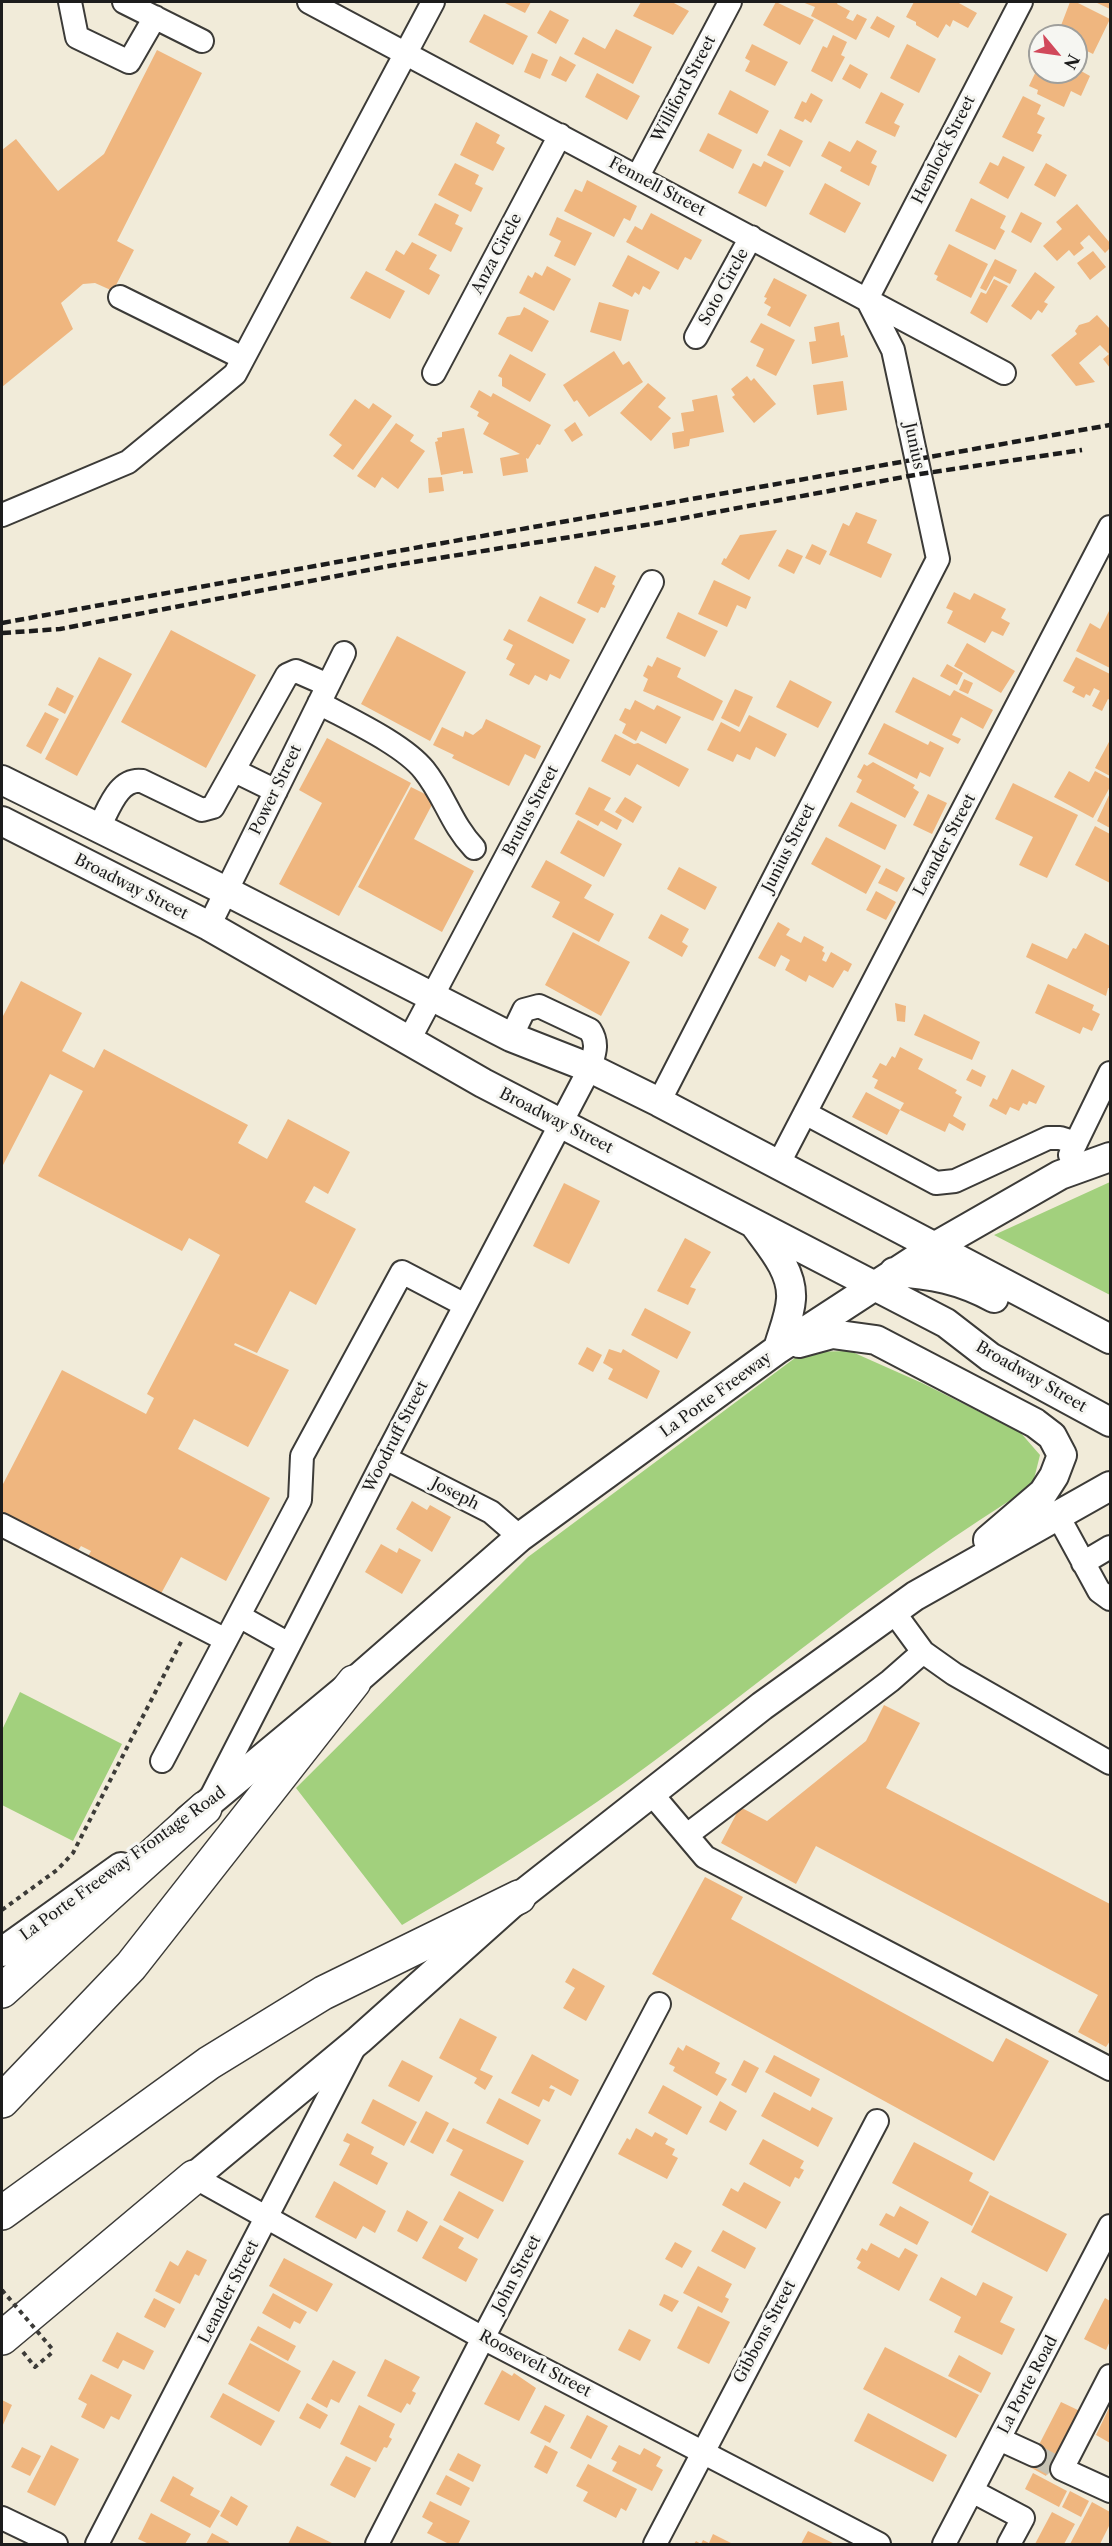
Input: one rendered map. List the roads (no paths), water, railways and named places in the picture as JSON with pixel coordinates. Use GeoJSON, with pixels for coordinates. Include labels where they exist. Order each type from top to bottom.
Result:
{"type":"FeatureCollection","features":[{"type":"Feature","properties":{"kind":"highway"},"geometry":{"type":"LineString","coordinates":[[2,2101],[131,1966],[354,1682]]}},
{"type":"Feature","properties":{"kind":"highway"},"geometry":{"type":"LineString","coordinates":[[2,1991],[205,1808]]}},
{"type":"Feature","properties":{"kind":"highway"},"geometry":{"type":"LineString","coordinates":[[2,2213],[209,2063],[323,1993],[519,1897]]}},
{"type":"Feature","properties":{"kind":"highway"},"geometry":{"type":"LineString","coordinates":[[12,2345],[194,2177]]}},
{"type":"Feature","properties":{"kind":"main road"},"geometry":{"type":"LineString","coordinates":[[2,780],[226,891],[511,1037],[590,1068],[659,1102],[779,1163],[1110,1340]]}},
{"type":"Feature","properties":{"kind":"main road","name":"Broadway Street"},"geometry":{"type":"LineString","coordinates":[[2,821],[209,926],[483,1083],[560,1124],[753,1221],[883,1279],[990,1357],[1110,1422]]}},
{"type":"Feature","properties":{"kind":"main road","name":"La Porte Freeway"},"geometry":{"type":"LineString","coordinates":[[354,1682],[520,1537],[778,1349],[936,1246],[1060,1175],[1110,1156]]}},
{"type":"Feature","properties":{"kind":"main road"},"geometry":{"type":"LineString","coordinates":[[753,1221],[782,1263],[789,1283],[791,1299],[778,1349]]}},
{"type":"Feature","properties":{"kind":"main road"},"geometry":{"type":"LineString","coordinates":[[883,1279],[928,1274],[970,1285],[1110,1359]]}},
{"type":"Feature","properties":{"kind":"main road"},"geometry":{"type":"LineString","coordinates":[[946,1323],[996,1342],[1110,1401]]}},
{"type":"Feature","properties":{"kind":"main road"},"geometry":{"type":"LineString","coordinates":[[194,2177],[359,2040],[519,1897],[762,1706],[986,1542],[1043,1493],[1054,1476],[1062,1455],[1052,1436],[1035,1423],[876,1341],[832,1334],[778,1349]]}},
{"type":"Feature","properties":{"kind":"main road"},"geometry":{"type":"LineString","coordinates":[[904,1603],[1110,1486]]}},
{"type":"Feature","properties":{"kind":"main road","name":"La Porte Freeway Frontage Road"},"geometry":{"type":"LineString","coordinates":[[2,1952],[205,1808],[354,1682]]}},
{"type":"Feature","properties":{"kind":"street"},"geometry":{"type":"LineString","coordinates":[[70,2],[77,37],[129,62],[155,17]]}},
{"type":"Feature","properties":{"kind":"street"},"geometry":{"type":"LineString","coordinates":[[124,2],[202,41]]}},
{"type":"Feature","properties":{"kind":"street","name":"Fennell Street"},"geometry":{"type":"LineString","coordinates":[[309,2],[638,176],[1004,374]]}},
{"type":"Feature","properties":{"kind":"street"},"geometry":{"type":"LineString","coordinates":[[2,515],[128,462],[235,374],[433,2]]}},
{"type":"Feature","properties":{"kind":"street","name":"Williford Street"},"geometry":{"type":"LineString","coordinates":[[638,176],[730,2]]}},
{"type":"Feature","properties":{"kind":"street","name":"Hemlock Street"},"geometry":{"type":"LineString","coordinates":[[867,299],[1021,2]]}},
{"type":"Feature","properties":{"kind":"street","name":"Anza Circle"},"geometry":{"type":"LineString","coordinates":[[434,372],[560,135]]}},
{"type":"Feature","properties":{"kind":"street","name":"Soto Circle"},"geometry":{"type":"LineString","coordinates":[[696,337],[751,237]]}},
{"type":"Feature","properties":{"kind":"street"},"geometry":{"type":"LineString","coordinates":[[120,297],[243,358]]}},
{"type":"Feature","properties":{"kind":"street","name":"Junius"},"geometry":{"type":"LineString","coordinates":[[867,299],[893,350],[938,559],[919,594]]}},
{"type":"Feature","properties":{"kind":"street","name":"Leander Street"},"geometry":{"type":"LineString","coordinates":[[779,1163],[1110,527]]}},
{"type":"Feature","properties":{"kind":"street","name":"Brutus Street"},"geometry":{"type":"LineString","coordinates":[[409,1040],[652,582]]}},
{"type":"Feature","properties":{"kind":"street","name":"Junius Street"},"geometry":{"type":"LineString","coordinates":[[659,1102],[919,594]]}},
{"type":"Feature","properties":{"kind":"street","name":"Power Street"},"geometry":{"type":"LineString","coordinates":[[209,926],[344,653]]}},
{"type":"Feature","properties":{"kind":"street"},"geometry":{"type":"LineString","coordinates":[[99,827],[123,785],[128,782],[142,781],[202,810],[213,807],[290,672],[296,671],[323,694],[401,749],[424,769],[445,802],[459,833],[474,848]]}},
{"type":"Feature","properties":{"kind":"street"},"geometry":{"type":"LineString","coordinates":[[235,771],[276,791]]}},
{"type":"Feature","properties":{"kind":"street","name":"Woodruff Street"},"geometry":{"type":"LineString","coordinates":[[205,1808],[385,1458],[590,1068],[596,1048],[595,1038],[590,1030],[539,1006],[531,1006],[524,1010],[511,1037]]}},
{"type":"Feature","properties":{"kind":"street"},"geometry":{"type":"LineString","coordinates":[[1060,1175],[1110,1073]]}},
{"type":"Feature","properties":{"kind":"street"},"geometry":{"type":"LineString","coordinates":[[805,1113],[936,1183],[955,1181],[1048,1138],[1060,1137],[1076,1143]]}},
{"type":"Feature","properties":{"kind":"street"},"geometry":{"type":"LineString","coordinates":[[162,1761],[300,1500],[302,1456],[402,1272],[465,1305]]}},
{"type":"Feature","properties":{"kind":"street","name":"Joseph"},"geometry":{"type":"LineString","coordinates":[[385,1458],[491,1512],[520,1537]]}},
{"type":"Feature","properties":{"kind":"street"},"geometry":{"type":"LineString","coordinates":[[1058,1516],[1099,1591],[1110,1599]]}},
{"type":"Feature","properties":{"kind":"street"},"geometry":{"type":"LineString","coordinates":[[2,1525],[226,1640]]}},
{"type":"Feature","properties":{"kind":"street"},"geometry":{"type":"LineString","coordinates":[[1083,1563],[1110,1547]]}},
{"type":"Feature","properties":{"kind":"street"},"geometry":{"type":"LineString","coordinates":[[904,1603],[923,1652],[954,1674],[1110,1762]]}},
{"type":"Feature","properties":{"kind":"street"},"geometry":{"type":"LineString","coordinates":[[239,1616],[289,1644]]}},
{"type":"Feature","properties":{"kind":"street"},"geometry":{"type":"LineString","coordinates":[[687,1835],[890,1681],[923,1652]]}},
{"type":"Feature","properties":{"kind":"street"},"geometry":{"type":"LineString","coordinates":[[651,1793],[705,1857],[1110,2069]]}},
{"type":"Feature","properties":{"kind":"street","name":"John Street"},"geometry":{"type":"LineString","coordinates":[[377,2544],[660,2004]]}},
{"type":"Feature","properties":{"kind":"street","name":"Leander Street"},"geometry":{"type":"LineString","coordinates":[[98,2544],[359,2040]]}},
{"type":"Feature","properties":{"kind":"street","name":"Gibbons Street"},"geometry":{"type":"LineString","coordinates":[[654,2544],[877,2121]]}},
{"type":"Feature","properties":{"kind":"street","name":"Roosevelt Street"},"geometry":{"type":"LineString","coordinates":[[194,2177],[483,2338],[879,2544]]}},
{"type":"Feature","properties":{"kind":"street","name":"La Porte Road"},"geometry":{"type":"LineString","coordinates":[[947,2544],[999,2439],[1102,2264],[1110,2226]]}},
{"type":"Feature","properties":{"kind":"street"},"geometry":{"type":"LineString","coordinates":[[1050,2463],[1110,2376]]}},
{"type":"Feature","properties":{"kind":"street"},"geometry":{"type":"LineString","coordinates":[[999,2439],[1110,2491]]}},
{"type":"Feature","properties":{"kind":"street"},"geometry":{"type":"LineString","coordinates":[[972,2491],[1023,2518],[1009,2544]]}},
{"type":"Feature","properties":{"kind":"street"},"geometry":{"type":"LineString","coordinates":[[2,2518],[56,2544]]}},
{"type":"Feature","properties":{"kind":"tunnel"},"geometry":{"type":"LineString","coordinates":[[1034,2455],[1053,2465]]}},
{"type":"Feature","properties":{"kind":"railway"},"geometry":{"type":"LineString","coordinates":[[2,623],[1110,425]]}},
{"type":"Feature","properties":{"kind":"railway"},"geometry":{"type":"LineString","coordinates":[[2,633],[60,629],[389,566],[652,524],[920,474],[1082,450]]}}]}
